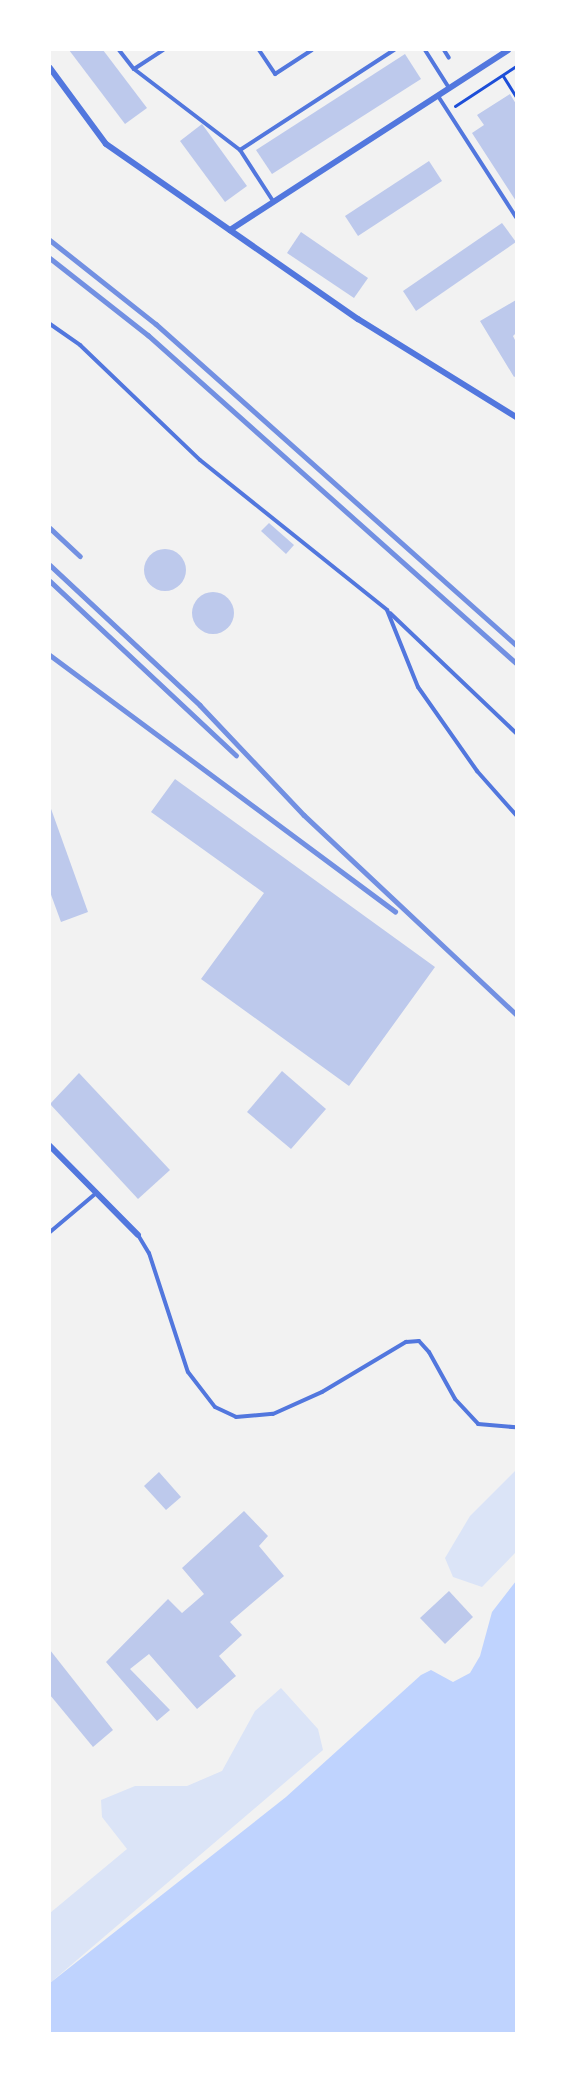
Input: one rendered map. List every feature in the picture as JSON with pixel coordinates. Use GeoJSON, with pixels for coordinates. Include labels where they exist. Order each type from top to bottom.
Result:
{"type":"FeatureCollection","features":[{"type":"Feature","properties":{"kind":"street"},"geometry":{"type":"LineString","coordinates":[[230,230],[508,50]]}},
{"type":"Feature","properties":{"kind":"street"},"geometry":{"type":"LineString","coordinates":[[50,68],[106,144],[358,318],[516,417]]}},
{"type":"Feature","properties":{"kind":"street"},"geometry":{"type":"LineString","coordinates":[[50,1146],[138,1235]]}},
{"type":"Feature","properties":{"kind":"lane"},"geometry":{"type":"LineString","coordinates":[[119,50],[134,69],[240,150],[273,201]]}},
{"type":"Feature","properties":{"kind":"lane"},"geometry":{"type":"LineString","coordinates":[[134,69],[163,50]]}},
{"type":"Feature","properties":{"kind":"lane"},"geometry":{"type":"LineString","coordinates":[[259,50],[275,74],[312,50]]}},
{"type":"Feature","properties":{"kind":"lane"},"geometry":{"type":"LineString","coordinates":[[240,150],[394,50]]}},
{"type":"Feature","properties":{"kind":"lane"},"geometry":{"type":"LineString","coordinates":[[425,50],[449,88]]}},
{"type":"Feature","properties":{"kind":"lane"},"geometry":{"type":"LineString","coordinates":[[444,50],[449,58]]}},
{"type":"Feature","properties":{"kind":"lane"},"geometry":{"type":"LineString","coordinates":[[437,95],[516,217]]}},
{"type":"Feature","properties":{"kind":"lane"},"geometry":{"type":"LineString","coordinates":[[50,324],[80,345],[200,460],[387,610],[516,733]]}},
{"type":"Feature","properties":{"kind":"lane"},"geometry":{"type":"LineString","coordinates":[[387,610],[418,687],[477,771],[516,815]]}},
{"type":"Feature","properties":{"kind":"lane"},"geometry":{"type":"LineString","coordinates":[[50,1232],[95,1194]]}},
{"type":"Feature","properties":{"kind":"lane"},"geometry":{"type":"LineString","coordinates":[[138,1235],[149,1253],[188,1372],[215,1407],[236,1417],[273,1414],[322,1392],[406,1342],[419,1341],[429,1352],[455,1399],[478,1424],[516,1427]]}},
{"type":"Feature","properties":{"kind":"path"},"geometry":{"type":"LineString","coordinates":[[448,111],[516,66]]}},
{"type":"Feature","properties":{"kind":"path"},"geometry":{"type":"LineString","coordinates":[[503,75],[516,97]]}},
{"type":"Feature","properties":{"kind":"shaded area"},"geometry":{"type":"Polygon","coordinates":[[[516,1470],[516,1552],[482,1587],[453,1577],[445,1558],[470,1516],[516,1470]]]}},
{"type":"Feature","properties":{"kind":"shaded area"},"geometry":{"type":"Polygon","coordinates":[[[281,1688],[318,1729],[323,1750],[50,1983],[50,1913],[127,1849],[102,1817],[101,1800],[135,1786],[187,1786],[222,1771],[255,1711],[281,1688]]]}},
{"type":"Feature","properties":{"kind":"water"},"geometry":{"type":"Polygon","coordinates":[[[516,1581],[516,2033],[50,2033],[50,1983],[286,1797],[421,1675],[431,1670],[453,1682],[470,1673],[480,1656],[492,1612],[516,1581]]]}},
{"type":"Feature","properties":{"kind":"building"},"geometry":{"type":"Polygon","coordinates":[[[69,50],[103,50],[147,108],[125,124],[69,50]]]}},
{"type":"Feature","properties":{"kind":"building"},"geometry":{"type":"Polygon","coordinates":[[[405,54],[421,79],[272,174],[256,150],[405,54]]]}},
{"type":"Feature","properties":{"kind":"building"},"geometry":{"type":"Polygon","coordinates":[[[510,94],[516,104],[516,201],[472,133],[484,125],[477,115],[510,94]]]}},
{"type":"Feature","properties":{"kind":"building"},"geometry":{"type":"Polygon","coordinates":[[[202,124],[247,186],[225,202],[180,141],[202,124]]]}},
{"type":"Feature","properties":{"kind":"building"},"geometry":{"type":"Polygon","coordinates":[[[429,161],[442,181],[358,236],[345,216],[429,161]]]}},
{"type":"Feature","properties":{"kind":"building"},"geometry":{"type":"Polygon","coordinates":[[[502,223],[516,242],[416,311],[403,291],[502,223]]]}},
{"type":"Feature","properties":{"kind":"building"},"geometry":{"type":"Polygon","coordinates":[[[301,232],[368,278],[354,298],[287,253],[301,232]]]}},
{"type":"Feature","properties":{"kind":"building"},"geometry":{"type":"Polygon","coordinates":[[[516,300],[516,333],[513,336],[516,342],[516,376],[514,377],[480,321],[516,300]]]}},
{"type":"Feature","properties":{"kind":"building"},"geometry":{"type":"Polygon","coordinates":[[[269,523],[294,545],[286,554],[261,531],[269,523]]]}},
{"type":"Feature","properties":{"kind":"building"},"geometry":{"type":"Polygon","coordinates":[[[165,549],[180,555],[186,570],[180,585],[165,591],[150,585],[144,570],[150,555],[165,549]]]}},
{"type":"Feature","properties":{"kind":"building"},"geometry":{"type":"Polygon","coordinates":[[[213,592],[228,598],[234,613],[228,628],[213,634],[198,628],[192,613],[198,598],[213,592]]]}},
{"type":"Feature","properties":{"kind":"building"},"geometry":{"type":"Polygon","coordinates":[[[175,779],[435,967],[349,1086],[201,979],[264,893],[151,812],[175,779]]]}},
{"type":"Feature","properties":{"kind":"building"},"geometry":{"type":"Polygon","coordinates":[[[50,806],[88,912],[61,922],[50,892],[50,806]]]}},
{"type":"Feature","properties":{"kind":"building"},"geometry":{"type":"Polygon","coordinates":[[[282,1071],[326,1109],[291,1149],[247,1112],[282,1071]]]}},
{"type":"Feature","properties":{"kind":"building"},"geometry":{"type":"Polygon","coordinates":[[[79,1073],[170,1170],[138,1199],[50,1104],[79,1073]]]}},
{"type":"Feature","properties":{"kind":"building"},"geometry":{"type":"Polygon","coordinates":[[[159,1472],[181,1497],[166,1510],[144,1486],[159,1472]]]}},
{"type":"Feature","properties":{"kind":"building"},"geometry":{"type":"Polygon","coordinates":[[[244,1511],[268,1536],[259,1546],[284,1576],[230,1622],[242,1635],[219,1656],[236,1676],[197,1709],[149,1654],[130,1669],[170,1710],[157,1721],[106,1662],[168,1599],[182,1613],[204,1594],[182,1568],[244,1511]]]}},
{"type":"Feature","properties":{"kind":"building"},"geometry":{"type":"Polygon","coordinates":[[[449,1591],[473,1617],[445,1644],[420,1618],[449,1591]]]}},
{"type":"Feature","properties":{"kind":"building"},"geometry":{"type":"Polygon","coordinates":[[[50,1650],[113,1730],[93,1747],[50,1695],[50,1650]]]}},
{"type":"Feature","properties":{"kind":"railway"},"geometry":{"type":"LineString","coordinates":[[50,240],[156,324],[516,645]]}},
{"type":"Feature","properties":{"kind":"railway"},"geometry":{"type":"LineString","coordinates":[[50,258],[148,335],[516,663]]}},
{"type":"Feature","properties":{"kind":"railway"},"geometry":{"type":"LineString","coordinates":[[50,528],[80,556]]}},
{"type":"Feature","properties":{"kind":"railway"},"geometry":{"type":"LineString","coordinates":[[50,565],[200,705],[304,815],[516,1014]]}},
{"type":"Feature","properties":{"kind":"railway"},"geometry":{"type":"LineString","coordinates":[[50,581],[236,755]]}},
{"type":"Feature","properties":{"kind":"railway"},"geometry":{"type":"LineString","coordinates":[[50,655],[395,911]]}}]}
